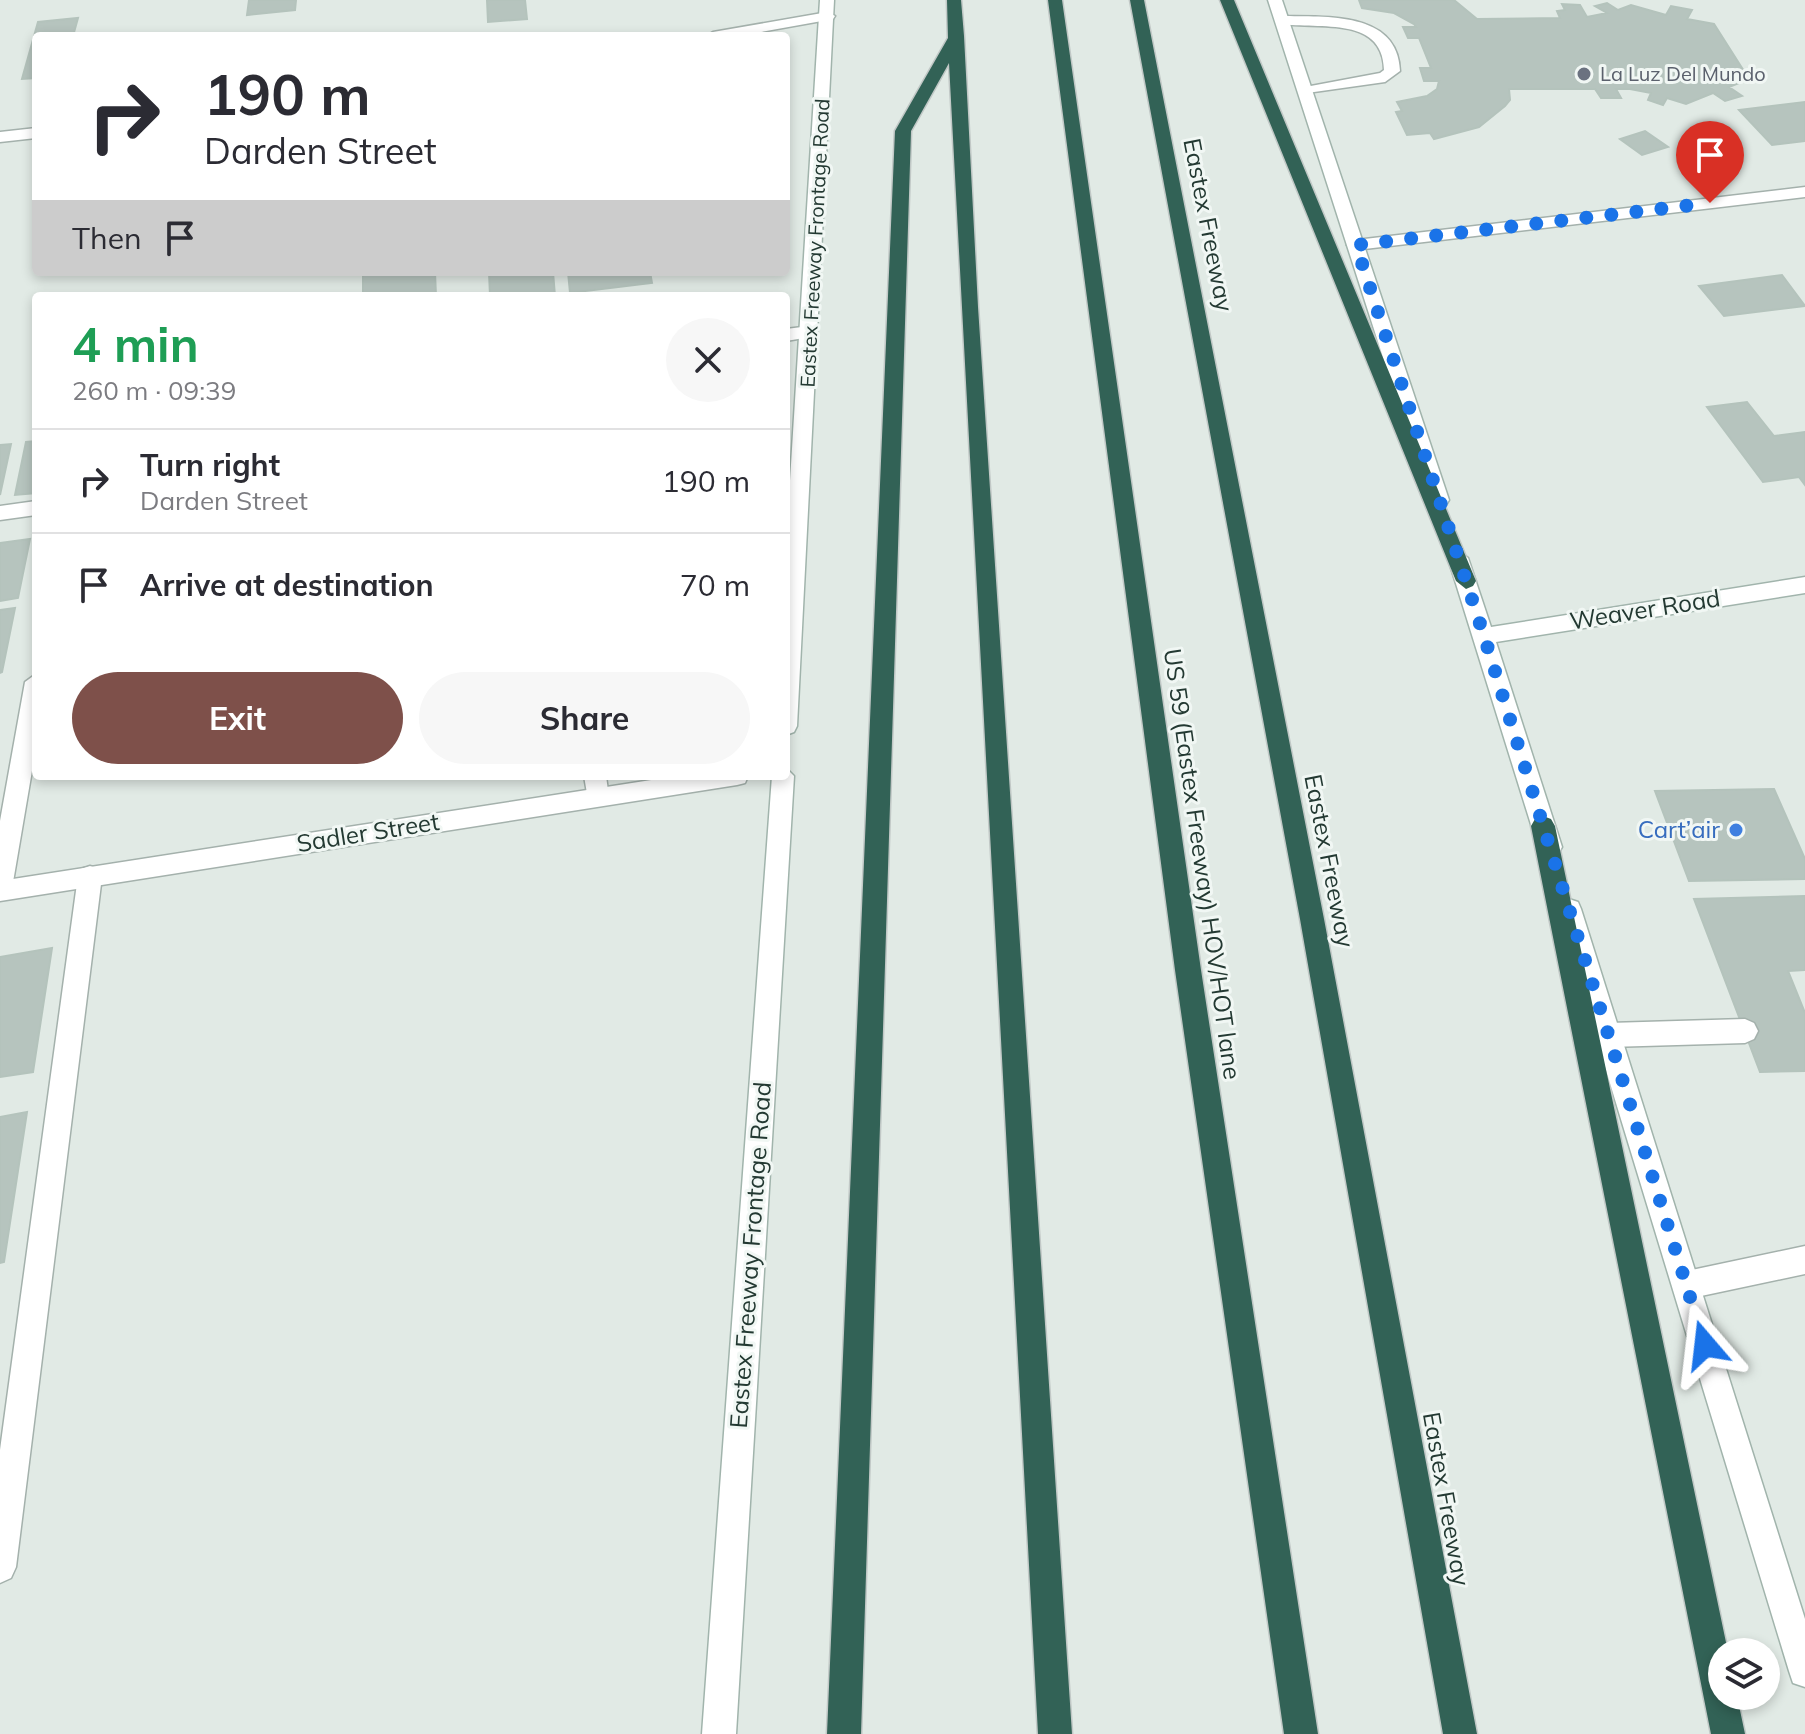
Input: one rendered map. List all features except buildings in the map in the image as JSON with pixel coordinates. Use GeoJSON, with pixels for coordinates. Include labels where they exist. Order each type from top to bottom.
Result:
{"type":"FeatureCollection","features":[{"type":"Feature","properties":{"kind":"highway"},"geometry":{"type":"LineString","coordinates":[[954,0],[969,307],[1055,1734]]}},
{"type":"Feature","properties":{"kind":"highway","name":"US 59 (Eastex Freeway) HOV/HOT lane"},"geometry":{"type":"LineString","coordinates":[[1055,0],[1188,970],[1301,1734]]}},
{"type":"Feature","properties":{"kind":"highway","name":"Eastex Freeway"},"geometry":{"type":"LineString","coordinates":[[1137,0],[1312,919],[1460,1734]]}},
{"type":"Feature","properties":{"kind":"highway"},"geometry":{"type":"LineString","coordinates":[[1227,0],[1466,581]]}},
{"type":"Feature","properties":{"kind":"highway"},"geometry":{"type":"LineString","coordinates":[[844,1734],[903,131],[957,36]]}},
{"type":"Feature","properties":{"kind":"highway"},"geometry":{"type":"LineString","coordinates":[[1543,826],[1728,1734]]}},
{"type":"Feature","properties":{"kind":"main road"},"geometry":{"type":"LineString","coordinates":[[729,32],[828,8]]}},
{"type":"Feature","properties":{"kind":"main road","name":"Eastex Freeway Frontage Road"},"geometry":{"type":"LineString","coordinates":[[790,660],[828,8]]}},
{"type":"Feature","properties":{"kind":"main road"},"geometry":{"type":"LineString","coordinates":[[1305,91],[1385,77],[1392,71],[1394,63],[1386,43],[1365,26],[1278,10],[1484,636],[1805,1671]]}},
{"type":"Feature","properties":{"kind":"main road"},"geometry":{"type":"LineString","coordinates":[[0,137],[32,133]]}},
{"type":"Feature","properties":{"kind":"main road"},"geometry":{"type":"LineString","coordinates":[[1356,245],[1805,192]]}},
{"type":"Feature","properties":{"kind":"main road"},"geometry":{"type":"LineString","coordinates":[[790,334],[810,332]]}},
{"type":"Feature","properties":{"kind":"main road"},"geometry":{"type":"LineString","coordinates":[[0,513],[32,509]]}},
{"type":"Feature","properties":{"kind":"main road","name":"Weaver Road"},"geometry":{"type":"LineString","coordinates":[[1484,636],[1805,585]]}},
{"type":"Feature","properties":{"kind":"main road"},"geometry":{"type":"LineString","coordinates":[[0,889],[32,705]]}},
{"type":"Feature","properties":{"kind":"main road","name":"Sadler Street"},"geometry":{"type":"LineString","coordinates":[[0,889],[596,787],[686,780]]}},
{"type":"Feature","properties":{"kind":"main road","name":"Eastex Freeway Frontage Road"},"geometry":{"type":"LineString","coordinates":[[719,1734],[783,780]]}},
{"type":"Feature","properties":{"kind":"main road"},"geometry":{"type":"LineString","coordinates":[[0,1567],[90,876]]}},
{"type":"Feature","properties":{"kind":"main road"},"geometry":{"type":"LineString","coordinates":[[1609,1035],[1745,1031]]}},
{"type":"Feature","properties":{"kind":"main road"},"geometry":{"type":"LineString","coordinates":[[1687,1285],[1805,1260]]}},
{"type":"Feature","properties":{"kind":"place","name":"La Luz Del Mundo"},"geometry":{"type":"Point","coordinates":[1584,74]}},
{"type":"Feature","properties":{"kind":"place","name":"Cart’air"},"geometry":{"type":"Point","coordinates":[1736,830]}},
{"type":"Feature","properties":{"kind":"route"},"geometry":{"type":"LineString","coordinates":[[1705,1345],[1484,636],[1356,245],[1710,203]]}}]}
